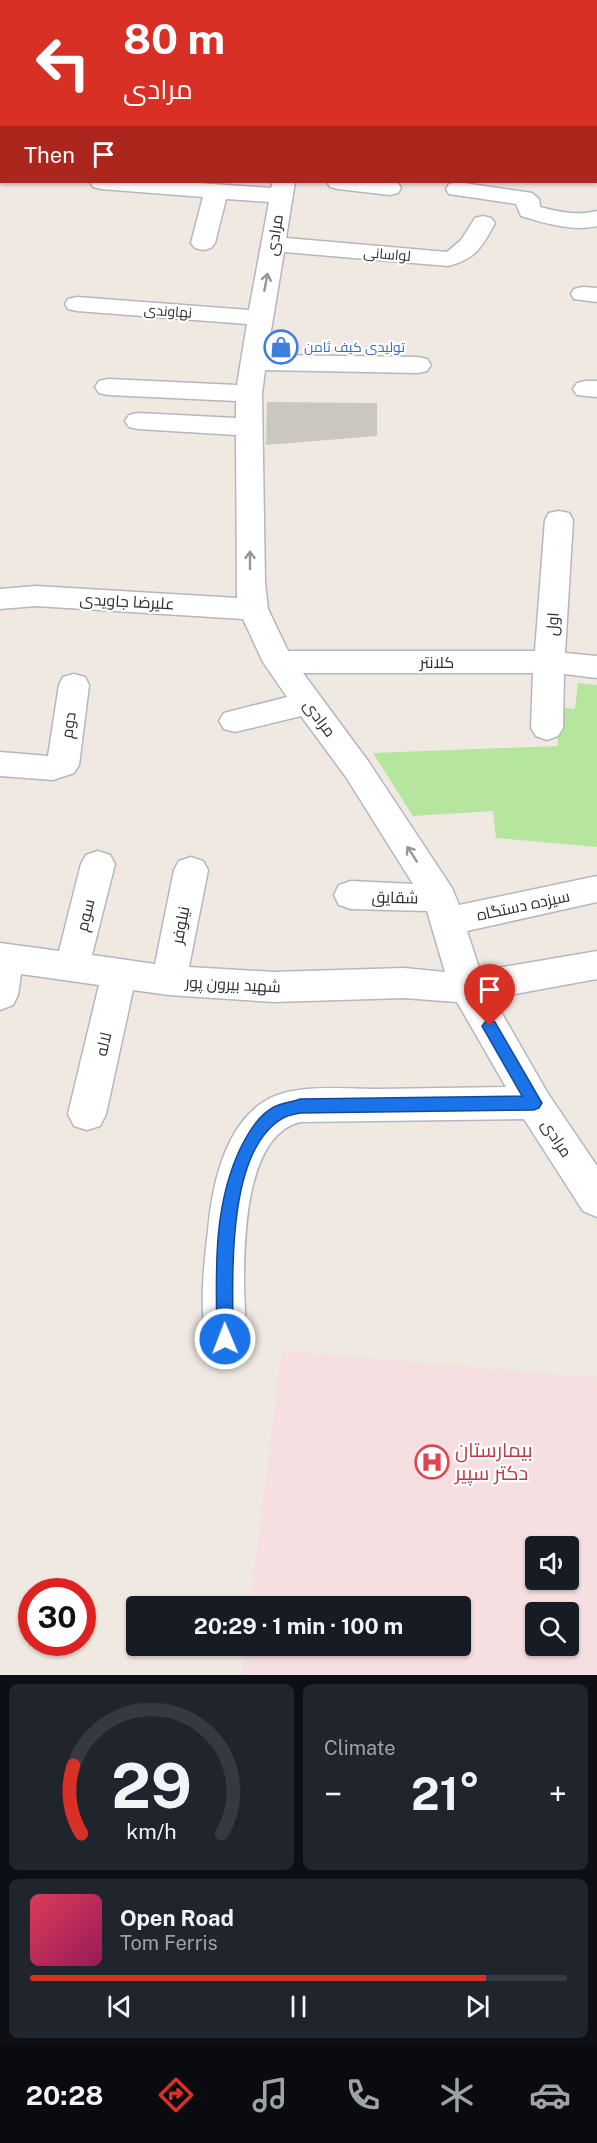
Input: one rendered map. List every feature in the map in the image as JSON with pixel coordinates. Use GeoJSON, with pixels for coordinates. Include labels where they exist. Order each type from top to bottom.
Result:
{"type":"FeatureCollection","features":[{"type":"Feature","properties":{"kind":"street"},"geometry":{"type":"LineString","coordinates":[[114,183],[216,191],[282,189]]}},
{"type":"Feature","properties":{"kind":"street"},"geometry":{"type":"LineString","coordinates":[[347,183],[390,188]]}},
{"type":"Feature","properties":{"kind":"street","name":"مرادی"},"geometry":{"type":"LineString","coordinates":[[282,189],[249,394],[250,583],[253,609],[278,662],[357,769],[444,909],[468,988],[534,1103],[597,1199]]}},
{"type":"Feature","properties":{"kind":"street"},"geometry":{"type":"LineString","coordinates":[[457,189],[524,198],[527,199],[529,210],[532,212],[577,221],[597,218]]}},
{"type":"Feature","properties":{"kind":"street"},"geometry":{"type":"LineString","coordinates":[[203,243],[216,191]]}},
{"type":"Feature","properties":{"kind":"street","name":"لواسانی"},"geometry":{"type":"LineString","coordinates":[[273,244],[448,259],[462,254],[469,248],[483,224]]}},
{"type":"Feature","properties":{"kind":"street","name":"نهاوندی"},"geometry":{"type":"LineString","coordinates":[[77,304],[260,318]]}},
{"type":"Feature","properties":{"kind":"street"},"geometry":{"type":"LineString","coordinates":[[253,362],[418,365]]}},
{"type":"Feature","properties":{"kind":"street"},"geometry":{"type":"LineString","coordinates":[[108,387],[249,394]]}},
{"type":"Feature","properties":{"kind":"street"},"geometry":{"type":"LineString","coordinates":[[138,421],[250,427]]}},
{"type":"Feature","properties":{"kind":"street","name":"اول"},"geometry":{"type":"LineString","coordinates":[[548,728],[549,662],[559,520]]}},
{"type":"Feature","properties":{"kind":"street","name":"علیرضا جاویدی"},"geometry":{"type":"LineString","coordinates":[[0,599],[36,596],[253,609]]}},
{"type":"Feature","properties":{"kind":"street","name":"کلانتر"},"geometry":{"type":"LineString","coordinates":[[278,662],[549,662],[597,667]]}},
{"type":"Feature","properties":{"kind":"street","name":"دوم"},"geometry":{"type":"LineString","coordinates":[[0,764],[53,768],[63,765],[74,685]]}},
{"type":"Feature","properties":{"kind":"street"},"geometry":{"type":"LineString","coordinates":[[235,721],[309,704]]}},
{"type":"Feature","properties":{"kind":"street","name":"سوم"},"geometry":{"type":"LineString","coordinates":[[72,967],[98,864]]}},
{"type":"Feature","properties":{"kind":"street","name":"نیلوفر"},"geometry":{"type":"LineString","coordinates":[[169,980],[191,870]]}},
{"type":"Feature","properties":{"kind":"street","name":"سیزده دستگاه"},"geometry":{"type":"LineString","coordinates":[[444,909],[597,889]]}},
{"type":"Feature","properties":{"kind":"street","name":"شقایق"},"geometry":{"type":"LineString","coordinates":[[351,896],[444,909]]}},
{"type":"Feature","properties":{"kind":"street"},"geometry":{"type":"LineString","coordinates":[[0,994],[4,957]]}},
{"type":"Feature","properties":{"kind":"street","name":"شهید بیرون پور"},"geometry":{"type":"LineString","coordinates":[[4,957],[119,974],[242,986],[404,983],[468,988],[597,965]]}},
{"type":"Feature","properties":{"kind":"street","name":"لاله"},"geometry":{"type":"LineString","coordinates":[[87,1114],[119,974]]}},
{"type":"Feature","properties":{"kind":"street"},"geometry":{"type":"LineString","coordinates":[[225,1339],[224,1257],[229,1206],[243,1159],[258,1130],[278,1112],[300,1106],[534,1103]]}},
{"type":"Feature","properties":{"kind":"shaded area","name":"بیمارستان دکتر سپیر"},"geometry":{"type":"Polygon","coordinates":[[[282,1351],[597,1378],[597,1675],[241,1675],[244,1656],[471,1656],[471,1596],[251,1596],[282,1351]]]}},
{"type":"Feature","properties":{"kind":"green space"},"geometry":{"type":"Polygon","coordinates":[[[578,683],[597,685],[597,847],[496,838],[493,811],[413,816],[373,753],[558,746],[558,707],[575,709],[578,683]]]}},
{"type":"Feature","properties":{"kind":"building"},"geometry":{"type":"Polygon","coordinates":[[[267,402],[377,403],[377,436],[266,445],[267,402]]]}},
{"type":"Feature","properties":{"kind":"place","name":"تولیدی کیف ثامن"},"geometry":{"type":"Point","coordinates":[281,347]}},
{"type":"Feature","properties":{"kind":"place","name":"بیمارستان دکتر سپیر"},"geometry":{"type":"Point","coordinates":[432,1462]}},
{"type":"Feature","properties":{"kind":"route"},"geometry":{"type":"LineString","coordinates":[[225,1339],[224,1257],[229,1206],[243,1159],[258,1130],[278,1112],[300,1106],[534,1103],[490,1026]]}}]}
